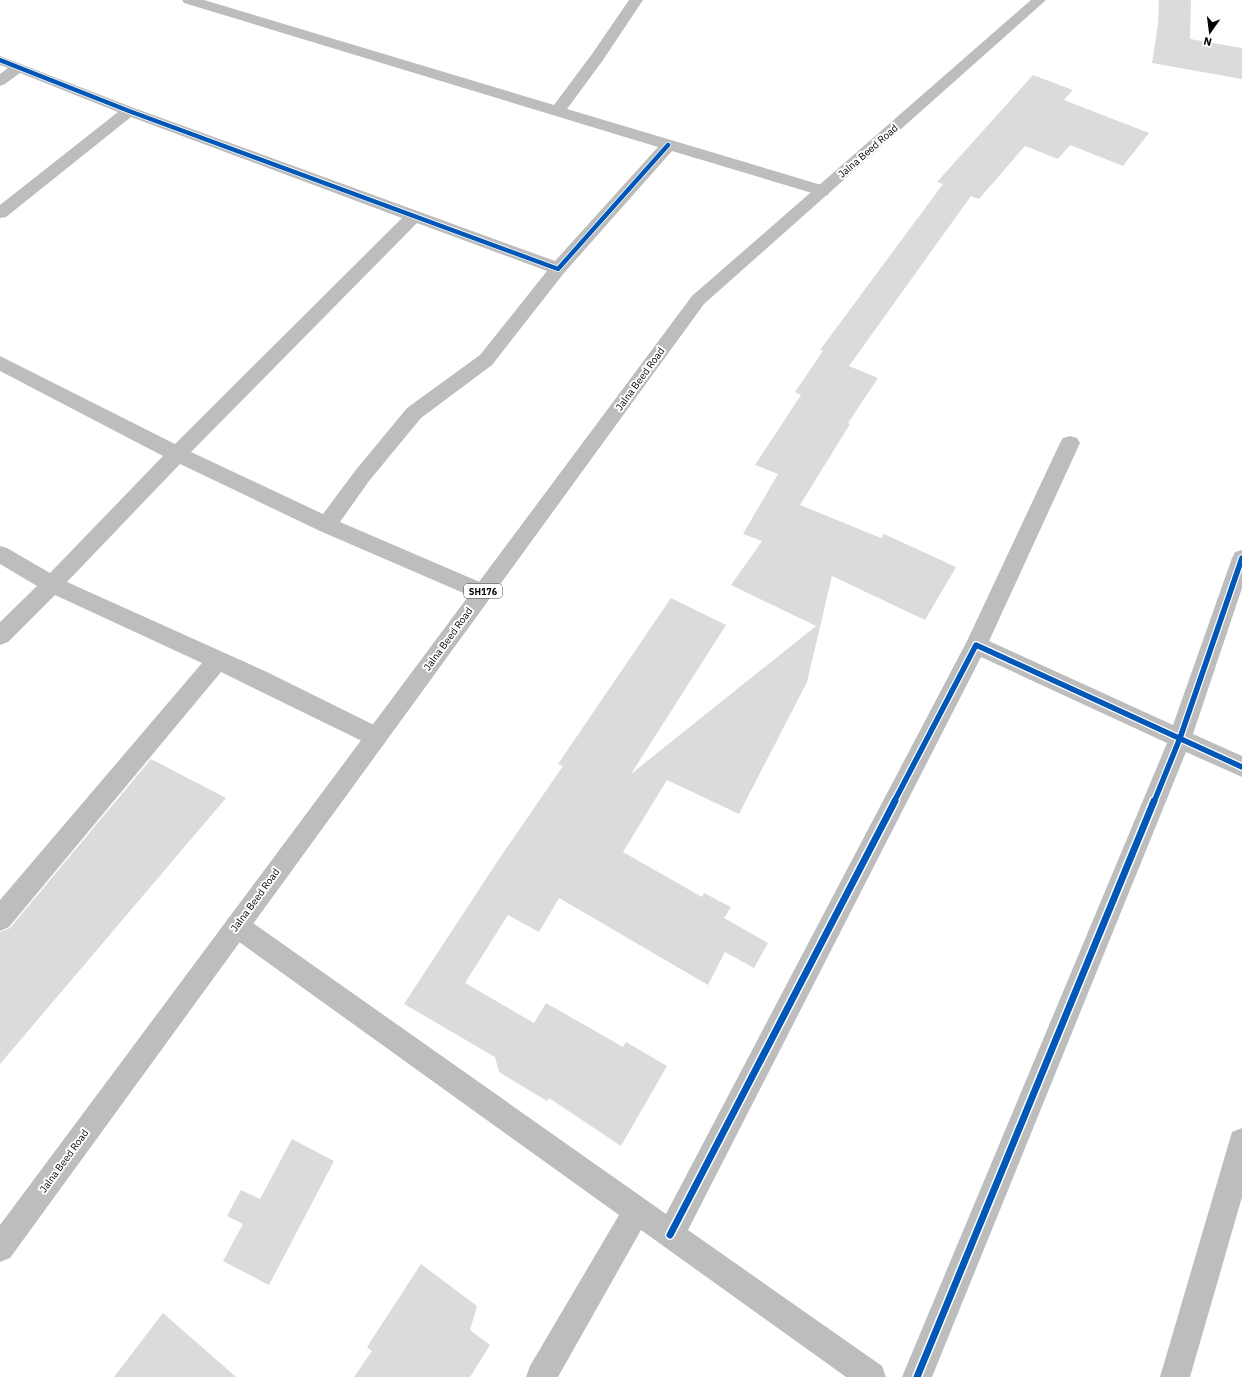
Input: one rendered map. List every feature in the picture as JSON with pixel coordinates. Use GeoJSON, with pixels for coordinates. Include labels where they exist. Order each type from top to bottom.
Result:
{"type":"FeatureCollection","features":[{"type":"Feature","properties":{"kind":"street"},"geometry":{"type":"LineString","coordinates":[[189,0],[822,191]]}},
{"type":"Feature","properties":{"kind":"street"},"geometry":{"type":"LineString","coordinates":[[557,111],[598,57],[636,0]]}},
{"type":"Feature","properties":{"kind":"street","name":"Jalna Beed Road"},"geometry":{"type":"LineString","coordinates":[[0,1248],[698,300],[1039,0]]}},
{"type":"Feature","properties":{"kind":"street"},"geometry":{"type":"LineString","coordinates":[[0,60],[129,111],[558,269]]}},
{"type":"Feature","properties":{"kind":"street"},"geometry":{"type":"LineString","coordinates":[[0,81],[20,67]]}},
{"type":"Feature","properties":{"kind":"street"},"geometry":{"type":"LineString","coordinates":[[0,213],[129,111]]}},
{"type":"Feature","properties":{"kind":"street"},"geometry":{"type":"LineString","coordinates":[[327,525],[362,476],[414,413],[486,360],[558,269],[668,145]]}},
{"type":"Feature","properties":{"kind":"street"},"geometry":{"type":"LineString","coordinates":[[0,636],[177,454],[414,216]]}},
{"type":"Feature","properties":{"kind":"street"},"geometry":{"type":"LineString","coordinates":[[0,363],[177,454],[327,525],[482,592]]}},
{"type":"Feature","properties":{"kind":"street"},"geometry":{"type":"LineString","coordinates":[[670,1235],[976,645],[1070,443]]}},
{"type":"Feature","properties":{"kind":"street"},"geometry":{"type":"LineString","coordinates":[[0,554],[52,584],[218,660],[376,737]]}},
{"type":"Feature","properties":{"kind":"street"},"geometry":{"type":"LineString","coordinates":[[917,1377],[1180,738],[1242,558]]}},
{"type":"Feature","properties":{"kind":"street"},"geometry":{"type":"LineString","coordinates":[[976,645],[1242,767]]}},
{"type":"Feature","properties":{"kind":"street"},"geometry":{"type":"LineString","coordinates":[[0,919],[218,660]]}},
{"type":"Feature","properties":{"kind":"street"},"geometry":{"type":"LineString","coordinates":[[236,926],[638,1211],[866,1376]]}},
{"type":"Feature","properties":{"kind":"street"},"geometry":{"type":"LineString","coordinates":[[1175,1377],[1230,1191],[1242,1142]]}},
{"type":"Feature","properties":{"kind":"street"},"geometry":{"type":"LineString","coordinates":[[540,1377],[638,1211]]}},
{"type":"Feature","properties":{"kind":"building"},"geometry":{"type":"Polygon","coordinates":[[[1159,0],[1191,0],[1190,39],[1242,48],[1242,79],[1152,63],[1158,24],[1159,0]]]}},
{"type":"Feature","properties":{"kind":"building"},"geometry":{"type":"Polygon","coordinates":[[[1033,75],[1073,90],[1064,100],[1149,133],[1123,166],[1070,145],[1058,159],[1025,146],[979,199],[971,196],[849,366],[878,378],[848,423],[850,424],[800,505],[881,538],[884,534],[956,567],[925,620],[832,576],[807,682],[739,814],[667,780],[623,852],[702,897],[704,893],[731,907],[724,918],[768,943],[754,968],[725,952],[708,985],[559,898],[539,932],[508,915],[465,983],[534,1023],[546,1003],[623,1047],[626,1042],[667,1066],[621,1146],[549,1098],[547,1101],[499,1072],[495,1057],[404,1004],[499,859],[563,766],[558,764],[671,598],[726,625],[631,774],[816,626],[731,585],[762,541],[743,534],[778,474],[755,465],[801,395],[795,392],[823,351],[820,350],[943,184],[937,182],[1033,75]]]}},
{"type":"Feature","properties":{"kind":"building"},"geometry":{"type":"Polygon","coordinates":[[[151,759],[226,798],[0,1064],[0,932],[10,928],[151,759]]]}},
{"type":"Feature","properties":{"kind":"building"},"geometry":{"type":"Polygon","coordinates":[[[292,1139],[334,1161],[269,1285],[223,1261],[243,1224],[227,1216],[241,1190],[260,1199],[292,1139]]]}},
{"type":"Feature","properties":{"kind":"building"},"geometry":{"type":"Polygon","coordinates":[[[421,1264],[477,1306],[470,1330],[490,1345],[470,1377],[354,1377],[372,1351],[367,1347],[421,1264]]]}},
{"type":"Feature","properties":{"kind":"building"},"geometry":{"type":"Polygon","coordinates":[[[163,1313],[236,1377],[114,1377],[163,1313]]]}},
{"type":"Feature","properties":{"kind":"cycle path"},"geometry":{"type":"LineString","coordinates":[[0,60],[129,111],[558,269],[668,145]]}},
{"type":"Feature","properties":{"kind":"cycle path"},"geometry":{"type":"LineString","coordinates":[[917,1377],[1180,738],[1242,558]]}},
{"type":"Feature","properties":{"kind":"cycle path"},"geometry":{"type":"LineString","coordinates":[[670,1235],[976,645],[1242,767]]}}]}
